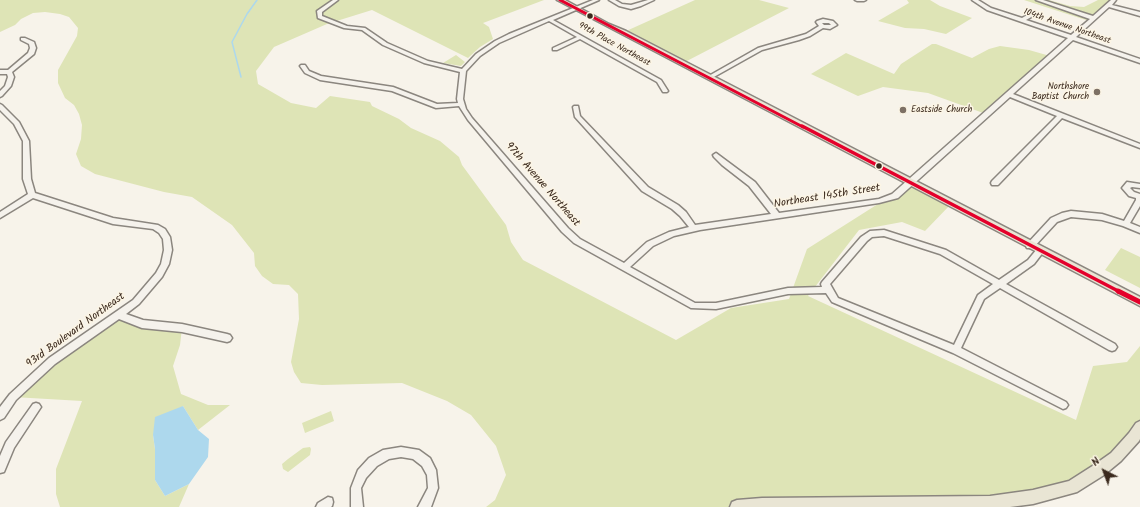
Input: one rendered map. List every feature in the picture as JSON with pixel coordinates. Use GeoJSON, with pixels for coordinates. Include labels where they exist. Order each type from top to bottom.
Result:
{"type":"FeatureCollection","features":[{"type":"Feature","properties":{"kind":"main road"},"geometry":{"type":"LineString","coordinates":[[560,0],[611,24],[611,26],[1030,246],[1140,302]]}},
{"type":"Feature","properties":{"kind":"main road"},"geometry":{"type":"LineString","coordinates":[[567,0],[578,8]]}},
{"type":"Feature","properties":{"kind":"main road"},"geometry":{"type":"LineString","coordinates":[[737,507],[762,505],[990,503],[1033,497],[1072,487],[1099,470],[1116,457],[1134,437],[1140,427]]}},
{"type":"Feature","properties":{"kind":"street"},"geometry":{"type":"LineString","coordinates":[[336,0],[319,12],[320,17],[346,27],[363,29],[385,44],[426,62],[463,71],[487,48],[511,35],[597,0]]}},
{"type":"Feature","properties":{"kind":"street"},"geometry":{"type":"LineString","coordinates":[[611,0],[621,5],[631,7],[639,6],[652,0]]}},
{"type":"Feature","properties":{"kind":"street"},"geometry":{"type":"LineString","coordinates":[[857,0],[864,0]]}},
{"type":"Feature","properties":{"kind":"street","name":"104th Avenue Northeast"},"geometry":{"type":"LineString","coordinates":[[974,0],[988,9],[1137,60],[1140,53]]}},
{"type":"Feature","properties":{"kind":"street"},"geometry":{"type":"LineString","coordinates":[[1038,0],[1092,18]]}},
{"type":"Feature","properties":{"kind":"street","name":"Northeast 145th Street"},"geometry":{"type":"LineString","coordinates":[[625,267],[650,244],[672,234],[694,229],[879,201],[895,196],[1092,18],[1114,0]]}},
{"type":"Feature","properties":{"kind":"street"},"geometry":{"type":"LineString","coordinates":[[1108,5],[1140,14]]}},
{"type":"Feature","properties":{"kind":"street"},"geometry":{"type":"LineString","coordinates":[[1021,21],[1031,15]]}},
{"type":"Feature","properties":{"kind":"street","name":"99th Place Northeast"},"geometry":{"type":"LineString","coordinates":[[550,20],[659,81],[665,91]]}},
{"type":"Feature","properties":{"kind":"street"},"geometry":{"type":"LineString","coordinates":[[710,77],[760,49],[808,35],[822,26]]}},
{"type":"Feature","properties":{"kind":"street"},"geometry":{"type":"LineString","coordinates":[[555,49],[581,37]]}},
{"type":"Feature","properties":{"kind":"street"},"geometry":{"type":"LineString","coordinates":[[0,72],[9,72],[31,54],[33,48],[32,43],[23,39]]}},
{"type":"Feature","properties":{"kind":"street"},"geometry":{"type":"LineString","coordinates":[[303,66],[307,72],[320,78],[393,89],[436,106],[462,104]]}},
{"type":"Feature","properties":{"kind":"street","name":"97th Avenue Northeast"},"geometry":{"type":"LineString","coordinates":[[463,71],[460,90],[462,104],[470,119],[565,230],[578,241],[694,306],[716,306],[788,291],[829,290]]}},
{"type":"Feature","properties":{"kind":"street"},"geometry":{"type":"LineString","coordinates":[[0,95],[8,86],[11,77],[9,72]]}},
{"type":"Feature","properties":{"kind":"street"},"geometry":{"type":"LineString","coordinates":[[1008,94],[1140,146]]}},
{"type":"Feature","properties":{"kind":"street"},"geometry":{"type":"LineString","coordinates":[[0,106],[17,123],[26,141],[27,179],[32,194],[0,215]]}},
{"type":"Feature","properties":{"kind":"street"},"geometry":{"type":"LineString","coordinates":[[576,107],[577,116],[638,182],[645,189],[675,207],[683,214],[694,229]]}},
{"type":"Feature","properties":{"kind":"street"},"geometry":{"type":"LineString","coordinates":[[995,183],[1061,115]]}},
{"type":"Feature","properties":{"kind":"street"},"geometry":{"type":"LineString","coordinates":[[716,155],[724,163],[752,184],[777,216]]}},
{"type":"Feature","properties":{"kind":"street"},"geometry":{"type":"LineString","coordinates":[[1126,224],[1140,200],[1140,196],[1129,192],[1126,188],[1130,184],[1140,186]]}},
{"type":"Feature","properties":{"kind":"street","name":"93rd Boulevard Northeast"},"geometry":{"type":"LineString","coordinates":[[0,415],[13,397],[52,361],[136,302],[159,275],[165,264],[168,250],[167,239],[162,231],[155,227],[113,221],[32,194]]}},
{"type":"Feature","properties":{"kind":"street"},"geometry":{"type":"LineString","coordinates":[[1030,246],[1054,220],[1062,216],[1083,214],[1102,217],[1140,230]]}},
{"type":"Feature","properties":{"kind":"street"},"geometry":{"type":"LineString","coordinates":[[1063,405],[956,350],[835,300],[825,284],[864,239],[876,233],[884,233],[943,252],[1112,347]]}},
{"type":"Feature","properties":{"kind":"street"},"geometry":{"type":"LineString","coordinates":[[956,350],[981,297],[1030,262],[1040,251]]}},
{"type":"Feature","properties":{"kind":"street"},"geometry":{"type":"LineString","coordinates":[[118,315],[142,324],[182,328],[227,338]]}},
{"type":"Feature","properties":{"kind":"street"},"geometry":{"type":"LineString","coordinates":[[0,468],[10,445],[36,407]]}},
{"type":"Feature","properties":{"kind":"street"},"geometry":{"type":"LineString","coordinates":[[357,507],[356,488],[362,474],[373,462],[387,454],[401,452],[415,454],[426,462],[432,474],[433,488],[424,507]]}},
{"type":"Feature","properties":{"kind":"green space"},"geometry":{"type":"Polygon","coordinates":[[[0,0],[544,0],[483,23],[489,27],[493,39],[480,47],[468,58],[372,10],[327,24],[274,47],[256,71],[258,84],[291,103],[316,108],[330,96],[370,102],[372,106],[399,119],[411,128],[440,141],[459,157],[462,165],[506,225],[511,242],[523,260],[676,340],[731,308],[789,299],[807,249],[911,183],[951,204],[925,231],[902,222],[859,230],[808,296],[1076,420],[1093,366],[1127,362],[1140,346],[1140,425],[1134,437],[1072,487],[993,507],[486,507],[495,500],[506,475],[496,446],[471,415],[447,401],[402,383],[322,385],[301,383],[294,372],[291,362],[299,319],[298,294],[289,285],[273,284],[262,276],[255,266],[254,253],[232,225],[192,197],[164,192],[95,174],[81,166],[76,154],[81,139],[82,125],[79,114],[74,105],[65,98],[58,83],[58,70],[77,36],[78,28],[69,17],[45,12],[33,13],[21,19],[15,25],[0,32],[0,0]]]}},
{"type":"Feature","properties":{"kind":"green space"},"geometry":{"type":"Polygon","coordinates":[[[695,0],[759,0],[789,8],[683,63],[624,32],[695,0]]]}},
{"type":"Feature","properties":{"kind":"green space"},"geometry":{"type":"Polygon","coordinates":[[[907,0],[930,0],[940,6],[972,18],[946,34],[924,29],[905,28],[878,21],[909,3],[907,0]]]}},
{"type":"Feature","properties":{"kind":"green space"},"geometry":{"type":"Polygon","coordinates":[[[1024,0],[1049,0],[1070,6],[1084,7],[1098,0],[1114,0],[1089,21],[1024,0]]]}},
{"type":"Feature","properties":{"kind":"green space"},"geometry":{"type":"Polygon","coordinates":[[[932,44],[936,44],[972,58],[989,49],[1000,46],[1029,50],[1050,56],[986,114],[928,93],[883,87],[858,96],[811,74],[846,53],[894,74],[901,64],[932,44]]]}},
{"type":"Feature","properties":{"kind":"green space"},"geometry":{"type":"Polygon","coordinates":[[[456,55],[465,62],[461,66],[443,63],[456,55]]]}},
{"type":"Feature","properties":{"kind":"green space"},"geometry":{"type":"Polygon","coordinates":[[[1121,248],[1140,257],[1140,288],[1105,270],[1121,248]]]}},
{"type":"Feature","properties":{"kind":"green space"},"geometry":{"type":"Polygon","coordinates":[[[119,315],[142,324],[182,328],[180,345],[173,366],[181,394],[208,405],[230,405],[198,430],[183,406],[153,435],[155,449],[155,480],[165,496],[189,484],[179,507],[60,507],[56,494],[56,469],[82,401],[13,397],[31,379],[119,315]]]}},
{"type":"Feature","properties":{"kind":"green space"},"geometry":{"type":"Polygon","coordinates":[[[331,411],[334,421],[305,433],[302,423],[331,411]]]}},
{"type":"Feature","properties":{"kind":"green space"},"geometry":{"type":"Polygon","coordinates":[[[310,447],[310,455],[288,472],[283,469],[282,464],[288,459],[303,448],[310,447]]]}},
{"type":"Feature","properties":{"kind":"water"},"geometry":{"type":"Polygon","coordinates":[[[183,406],[198,430],[209,439],[208,457],[189,484],[165,496],[155,480],[155,449],[153,435],[155,417],[183,406]]]}},
{"type":"Feature","properties":{"kind":"waterway"},"geometry":{"type":"LineString","coordinates":[[241,77],[232,42],[247,14],[257,0]]}},
{"type":"Feature","properties":{"kind":"transit line"},"geometry":{"type":"LineString","coordinates":[[560,0],[1140,302]]}},
{"type":"Feature","properties":{"kind":"place","name":"Northshore Baptist Church"},"geometry":{"type":"Point","coordinates":[1097,92]}},
{"type":"Feature","properties":{"kind":"place","name":"Eastside Church"},"geometry":{"type":"Point","coordinates":[903,110]}}]}
